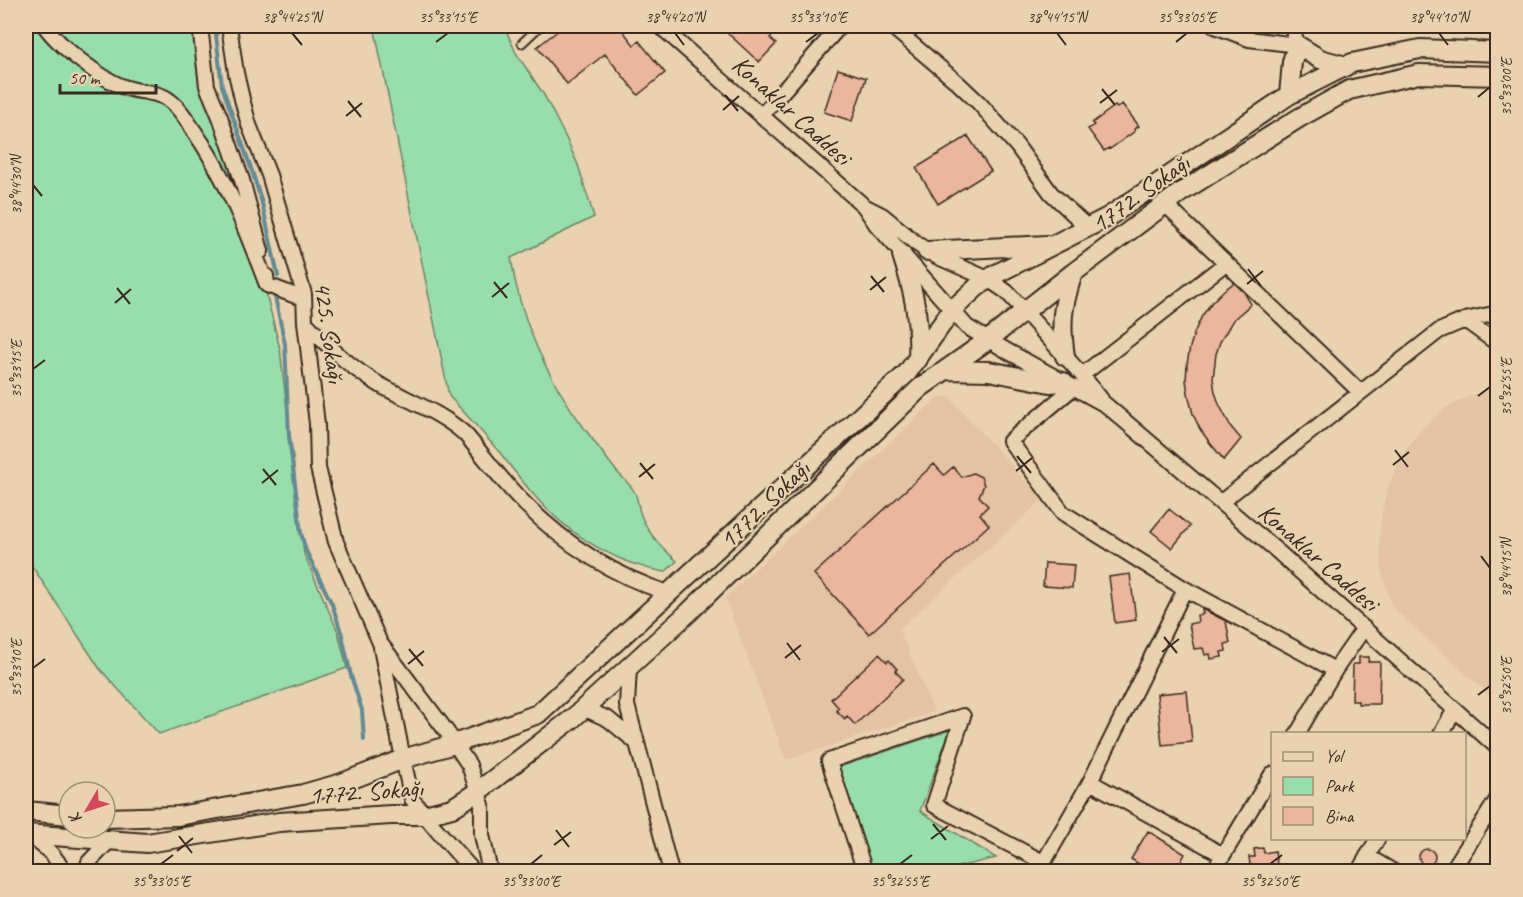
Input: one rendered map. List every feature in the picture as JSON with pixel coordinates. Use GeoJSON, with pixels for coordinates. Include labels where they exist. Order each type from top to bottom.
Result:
{"type":"FeatureCollection","features":[{"type":"Feature","properties":{"kind":"street"},"geometry":{"type":"LineString","coordinates":[[45,26],[59,42],[104,77],[122,86],[165,98],[183,114],[224,181],[267,285],[304,299]]}},
{"type":"Feature","properties":{"kind":"street"},"geometry":{"type":"LineString","coordinates":[[200,26],[207,86],[242,180],[261,249],[267,285]]}},
{"type":"Feature","properties":{"kind":"street","name":"425. Sokağı"},"geometry":{"type":"LineString","coordinates":[[229,26],[242,99],[252,133],[269,175],[304,294],[305,322],[318,424],[318,468],[336,542],[380,643],[412,799],[474,872]]}},
{"type":"Feature","properties":{"kind":"street","name":"Konaklar Caddesi"},"geometry":{"type":"LineString","coordinates":[[660,26],[864,206],[902,255],[967,327],[1106,405]]}},
{"type":"Feature","properties":{"kind":"street"},"geometry":{"type":"LineString","coordinates":[[762,115],[840,26]]}},
{"type":"Feature","properties":{"kind":"street"},"geometry":{"type":"LineString","coordinates":[[891,26],[979,103],[1017,146],[1051,193],[1088,228]]}},
{"type":"Feature","properties":{"kind":"street"},"geometry":{"type":"LineString","coordinates":[[1215,26],[1249,39],[1297,45],[1320,59],[1346,66]]}},
{"type":"Feature","properties":{"kind":"street"},"geometry":{"type":"LineString","coordinates":[[1289,96],[1292,63],[1297,45],[1292,26]]}},
{"type":"Feature","properties":{"kind":"street","name":"1772. Sokağı"},"geometry":{"type":"LineString","coordinates":[[117,818],[178,816],[303,794],[342,783],[403,759],[454,744],[538,714],[907,373],[952,310],[965,296],[988,279],[1108,217],[1289,96],[1352,63],[1420,50],[1497,52]]}},
{"type":"Feature","properties":{"kind":"street","name":"1772. Sokağı"},"geometry":{"type":"LineString","coordinates":[[110,840],[147,843],[279,822],[391,814],[425,815],[452,808],[477,792],[572,719],[688,613],[920,388],[988,340],[1180,193],[1299,118],[1349,90],[1419,74],[1497,76]]}},
{"type":"Feature","properties":{"kind":"street"},"geometry":{"type":"LineString","coordinates":[[1165,204],[1360,392]]}},
{"type":"Feature","properties":{"kind":"street","name":"Konaklar Caddesi"},"geometry":{"type":"LineString","coordinates":[[864,206],[882,215],[927,251],[988,279],[1007,292],[1106,405],[1221,502],[1497,748]]}},
{"type":"Feature","properties":{"kind":"street"},"geometry":{"type":"LineString","coordinates":[[927,251],[1055,245]]}},
{"type":"Feature","properties":{"kind":"street"},"geometry":{"type":"LineString","coordinates":[[902,255],[916,311],[919,333],[918,359]]}},
{"type":"Feature","properties":{"kind":"street"},"geometry":{"type":"LineString","coordinates":[[1082,375],[1226,263]]}},
{"type":"Feature","properties":{"kind":"street"},"geometry":{"type":"LineString","coordinates":[[1065,356],[1062,318],[1064,300],[1073,273]]}},
{"type":"Feature","properties":{"kind":"street"},"geometry":{"type":"LineString","coordinates":[[1221,502],[1439,331],[1466,320],[1497,313]]}},
{"type":"Feature","properties":{"kind":"street"},"geometry":{"type":"LineString","coordinates":[[1466,320],[1497,344]]}},
{"type":"Feature","properties":{"kind":"street"},"geometry":{"type":"LineString","coordinates":[[305,322],[337,354],[358,370],[381,385],[435,413],[465,434],[520,499],[552,530],[611,569],[643,585],[668,593]]}},
{"type":"Feature","properties":{"kind":"street"},"geometry":{"type":"LineString","coordinates":[[946,370],[989,371],[1068,385]]}},
{"type":"Feature","properties":{"kind":"street"},"geometry":{"type":"LineString","coordinates":[[1068,385],[1010,441],[1063,513],[1185,590],[1335,670]]}},
{"type":"Feature","properties":{"kind":"street"},"geometry":{"type":"LineString","coordinates":[[865,872],[829,761],[963,716],[934,805],[1040,867],[1090,782],[1185,590]]}},
{"type":"Feature","properties":{"kind":"street"},"geometry":{"type":"LineString","coordinates":[[1298,732],[1335,670],[1364,628]]}},
{"type":"Feature","properties":{"kind":"street","name":"425. Sokağı"},"geometry":{"type":"LineString","coordinates":[[380,643],[469,765],[482,805],[482,835],[490,872]]}},
{"type":"Feature","properties":{"kind":"street"},"geometry":{"type":"LineString","coordinates":[[628,667],[627,705],[671,872]]}},
{"type":"Feature","properties":{"kind":"street"},"geometry":{"type":"LineString","coordinates":[[583,708],[608,719],[636,742]]}},
{"type":"Feature","properties":{"kind":"street"},"geometry":{"type":"LineString","coordinates":[[1442,732],[1455,711]]}},
{"type":"Feature","properties":{"kind":"street"},"geometry":{"type":"LineString","coordinates":[[1213,872],[1271,776]]}},
{"type":"Feature","properties":{"kind":"street"},"geometry":{"type":"LineString","coordinates":[[1090,782],[1223,855]]}},
{"type":"Feature","properties":{"kind":"street"},"geometry":{"type":"LineString","coordinates":[[1451,872],[1497,798]]}},
{"type":"Feature","properties":{"kind":"street"},"geometry":{"type":"LineString","coordinates":[[26,811],[57,814]]}},
{"type":"Feature","properties":{"kind":"street"},"geometry":{"type":"LineString","coordinates":[[26,834],[47,848],[63,872]]}},
{"type":"Feature","properties":{"kind":"street","name":"1772. Sokağı"},"geometry":{"type":"LineString","coordinates":[[26,834],[57,836]]}},
{"type":"Feature","properties":{"kind":"street"},"geometry":{"type":"LineString","coordinates":[[86,872],[89,862],[110,840]]}},
{"type":"Feature","properties":{"kind":"street"},"geometry":{"type":"LineString","coordinates":[[1358,872],[1377,840]]}},
{"type":"Feature","properties":{"kind":"street"},"geometry":{"type":"LineString","coordinates":[[1367,856],[1394,872]]}},
{"type":"Feature","properties":{"kind":"lane"},"geometry":{"type":"LineString","coordinates":[[522,43],[540,26]]}},
{"type":"Feature","properties":{"kind":"shaded area"},"geometry":{"type":"Polygon","coordinates":[[[1498,388],[1497,702],[1392,607],[1382,572],[1379,537],[1389,484],[1403,454],[1412,441],[1446,408],[1475,394],[1498,388]]]}},
{"type":"Feature","properties":{"kind":"shaded area"},"geometry":{"type":"Polygon","coordinates":[[[939,397],[949,397],[1040,497],[1040,502],[899,629],[934,712],[786,760],[725,598],[939,397]]]}},
{"type":"Feature","properties":{"kind":"green space"},"geometry":{"type":"Polygon","coordinates":[[[26,26],[196,26],[231,152],[280,349],[304,554],[338,632],[347,668],[159,734],[100,669],[26,557],[26,26]]]}},
{"type":"Feature","properties":{"kind":"green space"},"geometry":{"type":"Polygon","coordinates":[[[374,26],[504,26],[516,53],[544,95],[578,165],[594,217],[511,258],[521,305],[538,350],[560,392],[587,432],[633,490],[644,522],[652,534],[677,561],[665,572],[648,569],[616,557],[585,540],[557,519],[449,396],[374,26]]]}},
{"type":"Feature","properties":{"kind":"green space"},"geometry":{"type":"Polygon","coordinates":[[[950,730],[920,811],[996,858],[940,871],[870,871],[833,769],[950,730]]]}},
{"type":"Feature","properties":{"kind":"building"},"geometry":{"type":"Polygon","coordinates":[[[564,26],[619,26],[634,45],[639,41],[665,73],[638,95],[605,54],[567,84],[537,47],[564,26]]]}},
{"type":"Feature","properties":{"kind":"building"},"geometry":{"type":"Polygon","coordinates":[[[720,26],[769,26],[775,32],[770,38],[776,44],[759,62],[720,26]]]}},
{"type":"Feature","properties":{"kind":"building"},"geometry":{"type":"Polygon","coordinates":[[[838,69],[866,78],[852,121],[824,112],[838,69]]]}},
{"type":"Feature","properties":{"kind":"building"},"geometry":{"type":"Polygon","coordinates":[[[1122,104],[1139,126],[1110,149],[1104,151],[1088,129],[1094,125],[1092,123],[1115,106],[1117,108],[1122,104]]]}},
{"type":"Feature","properties":{"kind":"building"},"geometry":{"type":"Polygon","coordinates":[[[968,136],[991,171],[938,204],[916,168],[968,136]]]}},
{"type":"Feature","properties":{"kind":"building"},"geometry":{"type":"Polygon","coordinates":[[[1234,283],[1244,292],[1251,304],[1233,320],[1216,354],[1213,379],[1215,392],[1231,427],[1241,439],[1224,460],[1200,429],[1193,414],[1186,381],[1190,347],[1202,316],[1212,302],[1234,283]]]}},
{"type":"Feature","properties":{"kind":"building"},"geometry":{"type":"Polygon","coordinates":[[[934,464],[944,475],[953,467],[962,477],[973,473],[981,477],[984,485],[979,496],[988,506],[980,514],[989,525],[869,634],[814,574],[934,464]]]}},
{"type":"Feature","properties":{"kind":"building"},"geometry":{"type":"Polygon","coordinates":[[[1169,509],[1190,526],[1172,548],[1151,531],[1169,509]]]}},
{"type":"Feature","properties":{"kind":"building"},"geometry":{"type":"Polygon","coordinates":[[[1045,563],[1074,565],[1072,588],[1043,586],[1045,563]]]}},
{"type":"Feature","properties":{"kind":"building"},"geometry":{"type":"Polygon","coordinates":[[[1130,574],[1136,620],[1115,623],[1109,577],[1130,574]]]}},
{"type":"Feature","properties":{"kind":"building"},"geometry":{"type":"Polygon","coordinates":[[[1202,609],[1226,621],[1230,643],[1225,644],[1226,651],[1221,652],[1222,657],[1211,659],[1210,654],[1205,655],[1203,648],[1194,649],[1189,624],[1198,622],[1197,615],[1203,614],[1202,609]]]}},
{"type":"Feature","properties":{"kind":"building"},"geometry":{"type":"Polygon","coordinates":[[[879,654],[887,662],[889,660],[903,679],[855,725],[847,716],[845,719],[836,710],[839,708],[831,699],[879,654]]]}},
{"type":"Feature","properties":{"kind":"building"},"geometry":{"type":"Polygon","coordinates":[[[1359,657],[1369,657],[1368,662],[1380,662],[1379,704],[1358,704],[1358,701],[1352,701],[1353,664],[1359,664],[1359,657]]]}},
{"type":"Feature","properties":{"kind":"building"},"geometry":{"type":"Polygon","coordinates":[[[1187,691],[1192,742],[1162,745],[1157,694],[1187,691]]]}},
{"type":"Feature","properties":{"kind":"building"},"geometry":{"type":"Polygon","coordinates":[[[1148,831],[1185,854],[1175,872],[1151,872],[1131,859],[1148,831]]]}},
{"type":"Feature","properties":{"kind":"building"},"geometry":{"type":"Polygon","coordinates":[[[1263,848],[1264,853],[1275,851],[1278,872],[1251,872],[1249,857],[1255,857],[1254,849],[1263,848]]]}},
{"type":"Feature","properties":{"kind":"building"},"geometry":{"type":"Polygon","coordinates":[[[1424,849],[1430,849],[1435,857],[1433,863],[1424,865],[1419,860],[1419,854],[1424,849]]]}},
{"type":"Feature","properties":{"kind":"waterway"},"geometry":{"type":"LineString","coordinates":[[215,26],[222,86],[262,203],[278,276]]}},
{"type":"Feature","properties":{"kind":"waterway"},"geometry":{"type":"LineString","coordinates":[[275,297],[285,344],[289,436],[301,533],[306,551],[332,604],[342,635],[351,676],[362,710],[364,740]]}}]}
